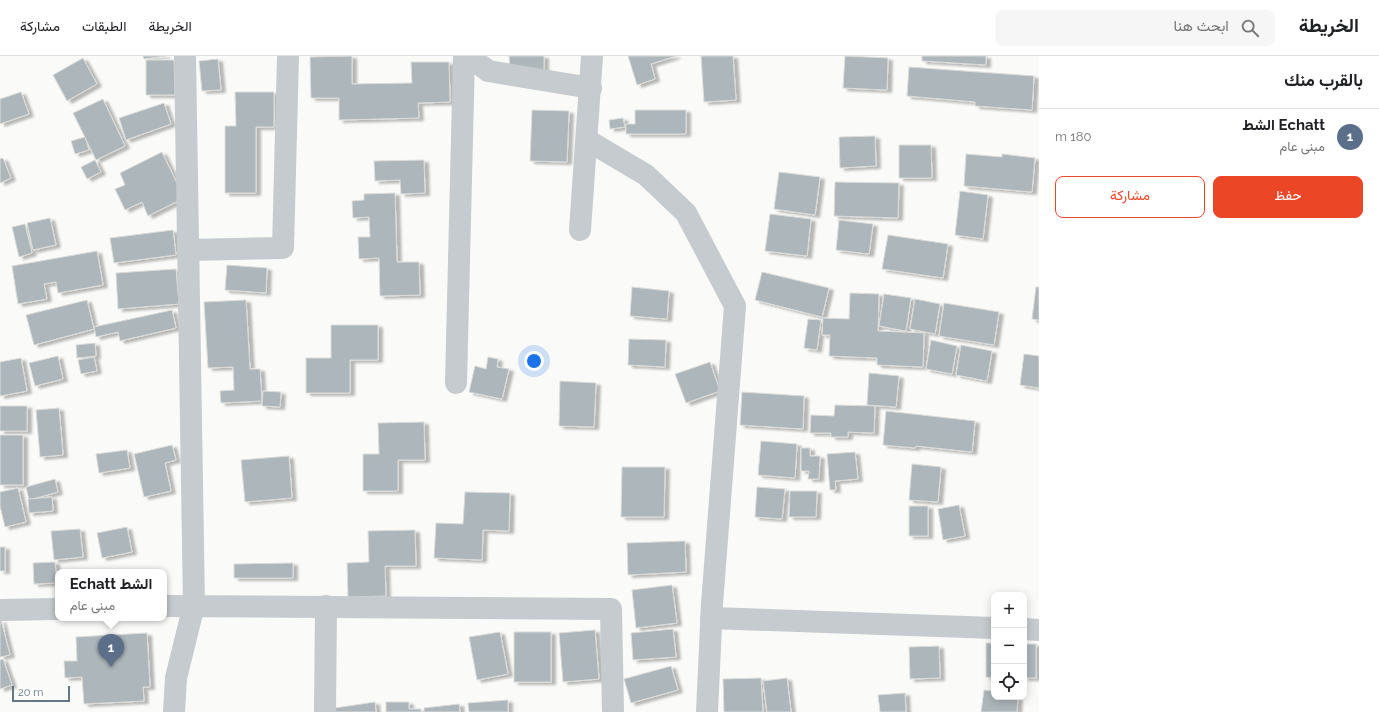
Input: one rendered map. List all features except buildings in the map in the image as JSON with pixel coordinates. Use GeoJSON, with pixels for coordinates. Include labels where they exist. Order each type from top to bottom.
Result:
{"type":"FeatureCollection","features":[{"type":"Feature","properties":{"kind":"street"},"geometry":{"type":"LineString","coordinates":[[174,712],[176,678],[194,605],[185,56]]}},
{"type":"Feature","properties":{"kind":"street"},"geometry":{"type":"LineString","coordinates":[[188,250],[283,248],[288,56]]}},
{"type":"Feature","properties":{"kind":"street"},"geometry":{"type":"LineString","coordinates":[[456,383],[464,56]]}},
{"type":"Feature","properties":{"kind":"street"},"geometry":{"type":"LineString","coordinates":[[469,56],[488,71],[591,88]]}},
{"type":"Feature","properties":{"kind":"street"},"geometry":{"type":"LineString","coordinates":[[580,230],[591,88],[592,56]]}},
{"type":"Feature","properties":{"kind":"street"},"geometry":{"type":"LineString","coordinates":[[587,140],[646,175],[686,213],[736,306],[711,618],[707,712]]}},
{"type":"Feature","properties":{"kind":"street"},"geometry":{"type":"LineString","coordinates":[[167,606],[611,609],[613,712]]}},
{"type":"Feature","properties":{"kind":"street"},"geometry":{"type":"LineString","coordinates":[[325,712],[326,606]]}},
{"type":"Feature","properties":{"kind":"street"},"geometry":{"type":"LineString","coordinates":[[0,610],[55,609]]}},
{"type":"Feature","properties":{"kind":"street"},"geometry":{"type":"LineString","coordinates":[[711,618],[991,628]]}},
{"type":"Feature","properties":{"kind":"street"},"geometry":{"type":"LineString","coordinates":[[1027,629],[1039,630]]}},
{"type":"Feature","properties":{"kind":"place","name":"Echatt الشط"},"geometry":{"type":"Point","coordinates":[111,667]}}]}
